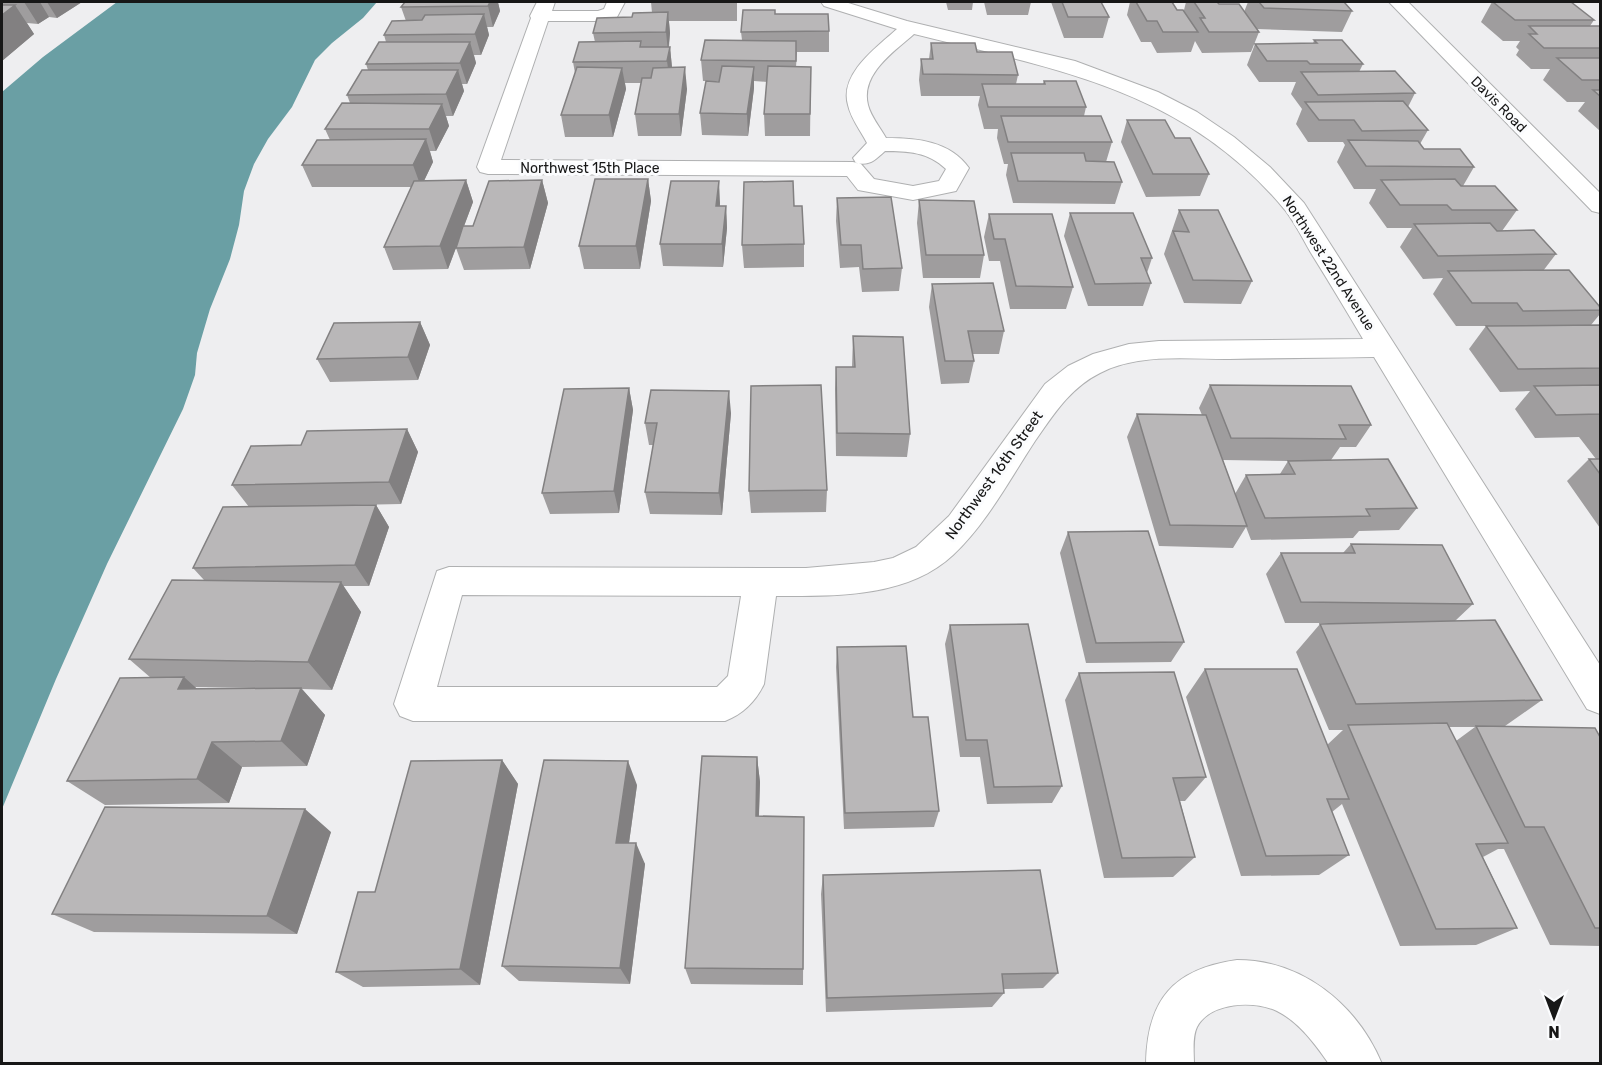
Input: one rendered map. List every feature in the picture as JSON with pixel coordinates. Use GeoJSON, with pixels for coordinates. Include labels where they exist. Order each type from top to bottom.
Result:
{"type":"FeatureCollection","features":[{"type":"Feature","properties":{"kind":"street","name":"Northwest 15th Place"},"geometry":{"type":"LineString","coordinates":[[616,2],[612,13],[598,16],[543,9],[539,26],[488,167],[853,169]]}},
{"type":"Feature","properties":{"kind":"street","name":"Northwest 22nd Avenue"},"geometry":{"type":"LineString","coordinates":[[830,2],[877,19],[1048,59],[1132,87],[1171,105],[1208,127],[1241,151],[1271,178],[1296,208],[1600,697]]}},
{"type":"Feature","properties":{"kind":"street","name":"Davis Road"},"geometry":{"type":"LineString","coordinates":[[1398,2],[1600,206]]}},
{"type":"Feature","properties":{"kind":"street"},"geometry":{"type":"LineString","coordinates":[[879,144],[857,103],[860,78],[910,27]]}},
{"type":"Feature","properties":{"kind":"street"},"geometry":{"type":"LineString","coordinates":[[879,144],[926,146],[948,156],[958,168],[948,186],[914,193],[866,185],[853,169],[879,144]]}},
{"type":"Feature","properties":{"kind":"street","name":"Northwest 16th Street"},"geometry":{"type":"LineString","coordinates":[[761,582],[745,684],[725,704],[413,704],[449,581],[761,582],[846,581],[882,576],[914,564],[941,546],[961,524],[1054,391],[1087,365],[1108,357],[1132,352],[1159,350],[1384,348]]}},
{"type":"Feature","properties":{"kind":"street"},"geometry":{"type":"LineString","coordinates":[[1170,1064],[1170,1043],[1175,1021],[1185,1005],[1203,992],[1222,984],[1254,984],[1283,989],[1306,1003],[1335,1031],[1358,1064]]}},
{"type":"Feature","properties":{"kind":"water"},"geometry":{"type":"Polygon","coordinates":[[[117,2],[377,2],[363,18],[315,60],[292,107],[268,139],[254,164],[244,191],[239,225],[230,259],[210,309],[197,353],[195,375],[183,409],[107,564],[2,809],[2,92],[43,57],[117,2]]]}},
{"type":"Feature","properties":{"kind":"building"},"geometry":{"type":"Polygon","coordinates":[[[405,2],[490,2],[488,6],[401,7],[405,2]]]}},
{"type":"Feature","properties":{"kind":"building"},"geometry":{"type":"Polygon","coordinates":[[[1062,2],[1101,2],[1109,17],[1068,17],[1062,2]]]}},
{"type":"Feature","properties":{"kind":"building"},"geometry":{"type":"Polygon","coordinates":[[[1136,2],[1172,2],[1177,10],[1183,10],[1198,32],[1163,32],[1157,21],[1147,21],[1136,2]]]}},
{"type":"Feature","properties":{"kind":"building"},"geometry":{"type":"Polygon","coordinates":[[[1194,2],[1239,4],[1259,32],[1209,32],[1200,18],[1205,18],[1194,2]]]}},
{"type":"Feature","properties":{"kind":"building"},"geometry":{"type":"Polygon","coordinates":[[[1259,2],[1344,2],[1352,11],[1264,8],[1259,2]]]}},
{"type":"Feature","properties":{"kind":"building"},"geometry":{"type":"Polygon","coordinates":[[[1493,2],[1571,2],[1594,20],[1515,20],[1493,2]]]}},
{"type":"Feature","properties":{"kind":"building"},"geometry":{"type":"Polygon","coordinates":[[[2,5],[15,5],[2,15],[2,5]]]}},
{"type":"Feature","properties":{"kind":"building"},"geometry":{"type":"Polygon","coordinates":[[[743,10],[775,10],[775,14],[828,14],[829,31],[741,32],[743,10]]]}},
{"type":"Feature","properties":{"kind":"building"},"geometry":{"type":"Polygon","coordinates":[[[668,12],[666,32],[593,33],[597,18],[632,17],[633,13],[668,12]]]}},
{"type":"Feature","properties":{"kind":"building"},"geometry":{"type":"Polygon","coordinates":[[[484,14],[475,34],[384,35],[392,21],[422,20],[425,15],[484,14]]]}},
{"type":"Feature","properties":{"kind":"building"},"geometry":{"type":"Polygon","coordinates":[[[1529,26],[1600,26],[1600,48],[1544,48],[1529,34],[1537,34],[1529,26]]]}},
{"type":"Feature","properties":{"kind":"building"},"geometry":{"type":"Polygon","coordinates":[[[705,40],[796,41],[796,61],[701,60],[705,40]]]}},
{"type":"Feature","properties":{"kind":"building"},"geometry":{"type":"Polygon","coordinates":[[[1314,40],[1342,40],[1363,64],[1267,61],[1255,44],[1317,43],[1314,40]]]}},
{"type":"Feature","properties":{"kind":"building"},"geometry":{"type":"Polygon","coordinates":[[[641,41],[640,47],[670,47],[667,61],[573,62],[579,42],[641,41]]]}},
{"type":"Feature","properties":{"kind":"building"},"geometry":{"type":"Polygon","coordinates":[[[379,42],[470,42],[460,63],[366,64],[379,42]]]}},
{"type":"Feature","properties":{"kind":"building"},"geometry":{"type":"Polygon","coordinates":[[[931,43],[975,43],[977,52],[1012,52],[1018,75],[923,74],[921,59],[933,59],[931,43]]]}},
{"type":"Feature","properties":{"kind":"building"},"geometry":{"type":"Polygon","coordinates":[[[1557,58],[1600,58],[1600,80],[1582,80],[1557,58]]]}},
{"type":"Feature","properties":{"kind":"building"},"geometry":{"type":"Polygon","coordinates":[[[722,66],[754,67],[747,114],[700,113],[706,81],[719,82],[722,66]]]}},
{"type":"Feature","properties":{"kind":"building"},"geometry":{"type":"Polygon","coordinates":[[[768,66],[811,67],[810,114],[764,114],[768,66]]]}},
{"type":"Feature","properties":{"kind":"building"},"geometry":{"type":"Polygon","coordinates":[[[577,67],[622,68],[609,115],[561,115],[577,67]]]}},
{"type":"Feature","properties":{"kind":"building"},"geometry":{"type":"Polygon","coordinates":[[[685,67],[679,114],[635,114],[642,78],[651,78],[653,68],[685,67]]]}},
{"type":"Feature","properties":{"kind":"building"},"geometry":{"type":"Polygon","coordinates":[[[362,70],[458,70],[446,94],[347,95],[362,70]]]}},
{"type":"Feature","properties":{"kind":"building"},"geometry":{"type":"Polygon","coordinates":[[[1395,71],[1415,93],[1318,95],[1301,72],[1395,71]]]}},
{"type":"Feature","properties":{"kind":"building"},"geometry":{"type":"Polygon","coordinates":[[[1044,81],[1076,81],[1086,107],[988,107],[982,84],[1045,84],[1044,81]]]}},
{"type":"Feature","properties":{"kind":"building"},"geometry":{"type":"Polygon","coordinates":[[[1403,101],[1428,130],[1362,131],[1354,120],[1319,120],[1305,102],[1403,101]]]}},
{"type":"Feature","properties":{"kind":"building"},"geometry":{"type":"Polygon","coordinates":[[[342,103],[442,104],[429,129],[325,129],[342,103]]]}},
{"type":"Feature","properties":{"kind":"building"},"geometry":{"type":"Polygon","coordinates":[[[1001,116],[1101,116],[1112,142],[1008,142],[1001,116]]]}},
{"type":"Feature","properties":{"kind":"building"},"geometry":{"type":"Polygon","coordinates":[[[1127,120],[1165,120],[1175,138],[1190,138],[1209,174],[1153,174],[1127,120]]]}},
{"type":"Feature","properties":{"kind":"building"},"geometry":{"type":"Polygon","coordinates":[[[426,139],[413,165],[302,165],[317,140],[426,139]]]}},
{"type":"Feature","properties":{"kind":"building"},"geometry":{"type":"Polygon","coordinates":[[[1348,140],[1418,141],[1424,149],[1460,149],[1474,167],[1366,166],[1348,140]]]}},
{"type":"Feature","properties":{"kind":"building"},"geometry":{"type":"Polygon","coordinates":[[[1011,153],[1084,153],[1086,161],[1114,162],[1122,182],[1018,181],[1011,153]]]}},
{"type":"Feature","properties":{"kind":"building"},"geometry":{"type":"Polygon","coordinates":[[[595,179],[648,179],[636,246],[579,246],[595,179]]]}},
{"type":"Feature","properties":{"kind":"building"},"geometry":{"type":"Polygon","coordinates":[[[1455,179],[1461,186],[1495,186],[1517,210],[1452,210],[1447,205],[1400,205],[1381,180],[1455,179]]]}},
{"type":"Feature","properties":{"kind":"building"},"geometry":{"type":"Polygon","coordinates":[[[466,180],[440,246],[384,247],[414,181],[466,180]]]}},
{"type":"Feature","properties":{"kind":"building"},"geometry":{"type":"Polygon","coordinates":[[[542,180],[524,247],[456,248],[463,226],[473,226],[489,181],[542,180]]]}},
{"type":"Feature","properties":{"kind":"building"},"geometry":{"type":"Polygon","coordinates":[[[671,181],[719,181],[716,206],[726,206],[722,244],[660,244],[671,181]]]}},
{"type":"Feature","properties":{"kind":"building"},"geometry":{"type":"Polygon","coordinates":[[[793,181],[794,206],[802,206],[804,244],[742,245],[744,182],[793,181]]]}},
{"type":"Feature","properties":{"kind":"building"},"geometry":{"type":"Polygon","coordinates":[[[891,197],[902,268],[863,269],[861,245],[841,245],[837,198],[891,197]]]}},
{"type":"Feature","properties":{"kind":"building"},"geometry":{"type":"Polygon","coordinates":[[[919,200],[974,201],[984,255],[926,255],[919,200]]]}},
{"type":"Feature","properties":{"kind":"building"},"geometry":{"type":"Polygon","coordinates":[[[1179,210],[1218,210],[1252,281],[1193,280],[1173,231],[1189,232],[1179,210]]]}},
{"type":"Feature","properties":{"kind":"building"},"geometry":{"type":"Polygon","coordinates":[[[1070,213],[1133,213],[1152,258],[1141,258],[1151,283],[1095,284],[1070,213]]]}},
{"type":"Feature","properties":{"kind":"building"},"geometry":{"type":"Polygon","coordinates":[[[989,214],[1052,214],[1073,287],[1016,286],[1005,239],[994,239],[989,214]]]}},
{"type":"Feature","properties":{"kind":"building"},"geometry":{"type":"Polygon","coordinates":[[[1490,223],[1497,231],[1534,230],[1556,254],[1438,256],[1414,224],[1490,223]]]}},
{"type":"Feature","properties":{"kind":"building"},"geometry":{"type":"Polygon","coordinates":[[[1569,270],[1600,307],[1600,310],[1523,311],[1517,303],[1472,303],[1448,271],[1569,270]]]}},
{"type":"Feature","properties":{"kind":"building"},"geometry":{"type":"Polygon","coordinates":[[[993,283],[1004,331],[968,331],[974,361],[945,361],[932,284],[993,283]]]}},
{"type":"Feature","properties":{"kind":"building"},"geometry":{"type":"Polygon","coordinates":[[[420,322],[408,357],[317,359],[334,323],[420,322]]]}},
{"type":"Feature","properties":{"kind":"building"},"geometry":{"type":"Polygon","coordinates":[[[1600,325],[1600,368],[1518,369],[1486,326],[1600,325]]]}},
{"type":"Feature","properties":{"kind":"building"},"geometry":{"type":"Polygon","coordinates":[[[853,336],[903,337],[910,434],[837,433],[836,367],[855,367],[853,336]]]}},
{"type":"Feature","properties":{"kind":"building"},"geometry":{"type":"Polygon","coordinates":[[[821,385],[827,490],[749,491],[751,386],[821,385]]]}},
{"type":"Feature","properties":{"kind":"building"},"geometry":{"type":"Polygon","coordinates":[[[1210,385],[1351,386],[1371,425],[1339,425],[1346,439],[1231,438],[1210,385]]]}},
{"type":"Feature","properties":{"kind":"building"},"geometry":{"type":"Polygon","coordinates":[[[1600,385],[1600,414],[1556,415],[1534,386],[1600,385]]]}},
{"type":"Feature","properties":{"kind":"building"},"geometry":{"type":"Polygon","coordinates":[[[629,388],[614,491],[542,493],[564,389],[629,388]]]}},
{"type":"Feature","properties":{"kind":"building"},"geometry":{"type":"Polygon","coordinates":[[[651,390],[729,391],[719,493],[645,492],[657,423],[645,423],[651,390]]]}},
{"type":"Feature","properties":{"kind":"building"},"geometry":{"type":"Polygon","coordinates":[[[1137,414],[1206,415],[1247,526],[1170,525],[1137,414]]]}},
{"type":"Feature","properties":{"kind":"building"},"geometry":{"type":"Polygon","coordinates":[[[407,429],[389,482],[232,485],[251,446],[301,445],[307,431],[407,429]]]}},
{"type":"Feature","properties":{"kind":"building"},"geometry":{"type":"Polygon","coordinates":[[[1388,459],[1417,508],[1366,509],[1370,516],[1265,518],[1246,475],[1295,474],[1288,461],[1388,459]]]}},
{"type":"Feature","properties":{"kind":"building"},"geometry":{"type":"Polygon","coordinates":[[[1589,459],[1600,459],[1600,474],[1589,459]]]}},
{"type":"Feature","properties":{"kind":"building"},"geometry":{"type":"Polygon","coordinates":[[[376,505],[355,565],[193,568],[223,507],[376,505]]]}},
{"type":"Feature","properties":{"kind":"building"},"geometry":{"type":"Polygon","coordinates":[[[1148,531],[1184,642],[1096,643],[1068,532],[1148,531]]]}},
{"type":"Feature","properties":{"kind":"building"},"geometry":{"type":"Polygon","coordinates":[[[1351,544],[1442,545],[1473,604],[1301,602],[1281,553],[1355,553],[1351,544]]]}},
{"type":"Feature","properties":{"kind":"building"},"geometry":{"type":"Polygon","coordinates":[[[172,580],[341,582],[308,662],[129,659],[172,580]]]}},
{"type":"Feature","properties":{"kind":"building"},"geometry":{"type":"Polygon","coordinates":[[[1495,620],[1542,700],[1356,704],[1320,624],[1495,620]]]}},
{"type":"Feature","properties":{"kind":"building"},"geometry":{"type":"Polygon","coordinates":[[[1028,624],[1062,786],[994,787],[987,740],[966,740],[950,625],[1028,624]]]}},
{"type":"Feature","properties":{"kind":"building"},"geometry":{"type":"Polygon","coordinates":[[[906,646],[913,717],[928,717],[939,811],[845,813],[837,647],[906,646]]]}},
{"type":"Feature","properties":{"kind":"building"},"geometry":{"type":"Polygon","coordinates":[[[1205,669],[1297,669],[1349,799],[1327,799],[1349,855],[1266,856],[1205,669]]]}},
{"type":"Feature","properties":{"kind":"building"},"geometry":{"type":"Polygon","coordinates":[[[1174,672],[1206,777],[1173,778],[1195,857],[1122,858],[1079,673],[1174,672]]]}},
{"type":"Feature","properties":{"kind":"building"},"geometry":{"type":"Polygon","coordinates":[[[184,677],[178,689],[301,688],[281,741],[212,742],[197,779],[67,781],[120,678],[184,677]]]}},
{"type":"Feature","properties":{"kind":"building"},"geometry":{"type":"Polygon","coordinates":[[[1447,723],[1508,843],[1476,844],[1517,928],[1436,929],[1348,725],[1447,723]]]}},
{"type":"Feature","properties":{"kind":"building"},"geometry":{"type":"Polygon","coordinates":[[[1476,726],[1595,728],[1600,737],[1600,928],[1595,928],[1544,827],[1525,827],[1476,726]]]}},
{"type":"Feature","properties":{"kind":"building"},"geometry":{"type":"Polygon","coordinates":[[[702,756],[757,757],[756,816],[804,817],[803,969],[685,968],[702,756]]]}},
{"type":"Feature","properties":{"kind":"building"},"geometry":{"type":"Polygon","coordinates":[[[502,760],[460,969],[336,972],[358,892],[375,892],[411,761],[502,760]]]}},
{"type":"Feature","properties":{"kind":"building"},"geometry":{"type":"Polygon","coordinates":[[[544,760],[628,761],[616,843],[636,843],[620,968],[502,966],[544,760]]]}},
{"type":"Feature","properties":{"kind":"building"},"geometry":{"type":"Polygon","coordinates":[[[105,807],[305,809],[267,916],[52,914],[105,807]]]}},
{"type":"Feature","properties":{"kind":"building"},"geometry":{"type":"Polygon","coordinates":[[[1040,870],[1058,973],[1002,974],[1004,993],[827,998],[823,875],[1040,870]]]}}]}
